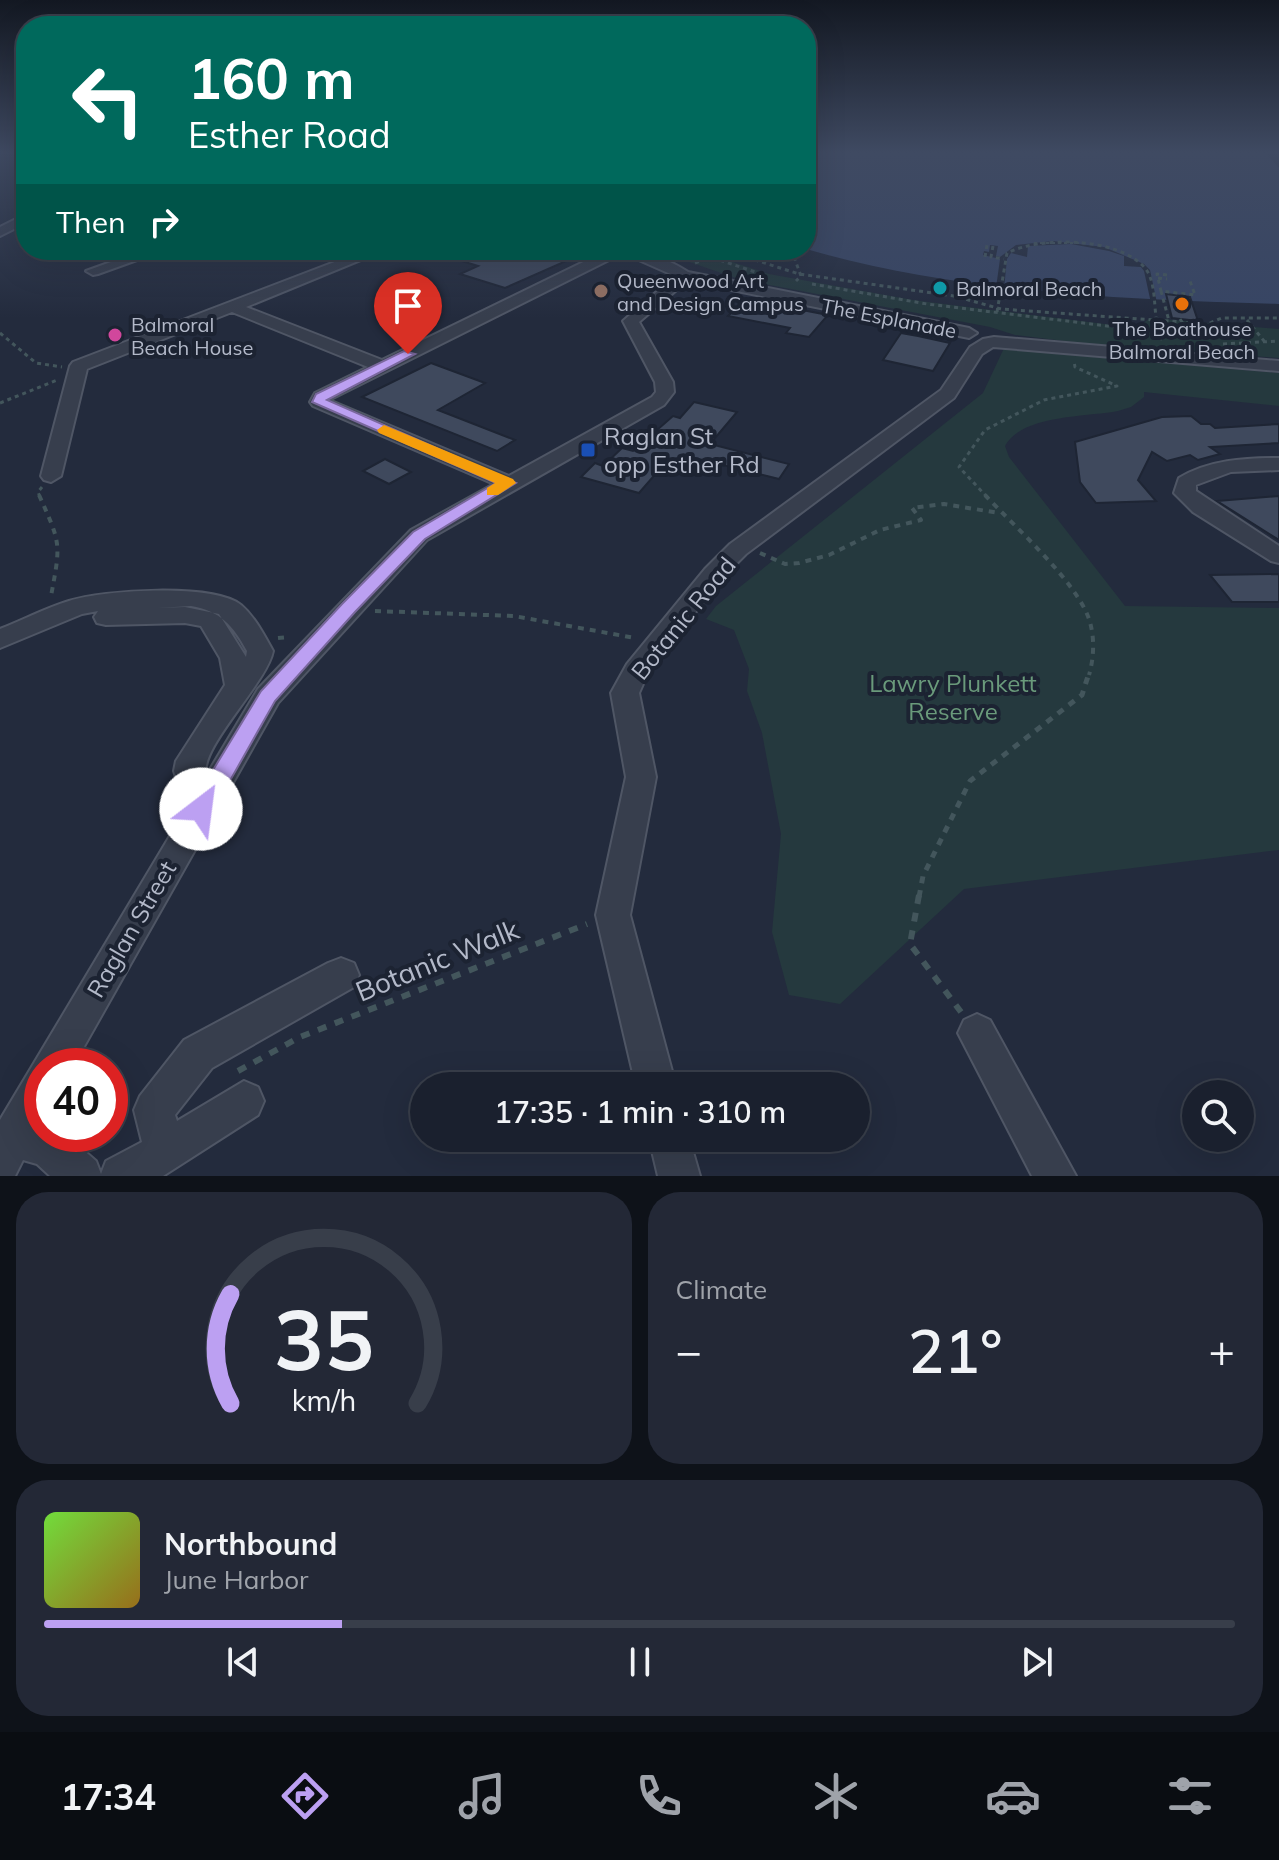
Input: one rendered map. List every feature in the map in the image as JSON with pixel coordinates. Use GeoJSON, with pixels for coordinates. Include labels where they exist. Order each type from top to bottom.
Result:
{"type":"FeatureCollection","features":[{"type":"Feature","properties":{"kind":"street"},"geometry":{"type":"LineString","coordinates":[[93,271],[127,260]]}},
{"type":"Feature","properties":{"kind":"street"},"geometry":{"type":"LineString","coordinates":[[51,476],[74,367],[352,260]]}},
{"type":"Feature","properties":{"kind":"street"},"geometry":{"type":"LineString","coordinates":[[508,483],[319,402],[321,397],[599,260]]}},
{"type":"Feature","properties":{"kind":"street","name":"The Esplanade"},"geometry":{"type":"LineString","coordinates":[[653,260],[706,278],[792,299],[984,340],[1279,366]]}},
{"type":"Feature","properties":{"kind":"street","name":"Raglan Street"},"geometry":{"type":"LineString","coordinates":[[62,1048],[268,696],[348,608],[419,535],[662,396],[664,382],[631,321],[686,270]]}},
{"type":"Feature","properties":{"kind":"street"},"geometry":{"type":"LineString","coordinates":[[230,306],[383,367]]}},
{"type":"Feature","properties":{"kind":"street","name":"Botanic Road"},"geometry":{"type":"LineString","coordinates":[[652,1072],[613,915],[641,777],[625,693],[636,671],[713,574],[743,545],[948,394],[984,340]]}},
{"type":"Feature","properties":{"kind":"street"},"geometry":{"type":"LineString","coordinates":[[1279,464],[1229,467],[1199,473],[1186,482],[1185,493],[1201,507],[1279,556]]}},
{"type":"Feature","properties":{"kind":"street"},"geometry":{"type":"LineString","coordinates":[[0,639],[76,607],[98,603],[147,598],[203,599],[231,610],[249,631],[260,651],[257,665],[239,686],[191,761],[189,771],[201,809]]}},
{"type":"Feature","properties":{"kind":"street"},"geometry":{"type":"LineString","coordinates":[[0,655],[84,619],[185,615],[210,620],[218,630],[233,658],[239,686]]}},
{"type":"Feature","properties":{"kind":"street"},"geometry":{"type":"LineString","coordinates":[[165,1152],[154,1110],[198,1054],[341,975]]}},
{"type":"Feature","properties":{"kind":"street"},"geometry":{"type":"LineString","coordinates":[[977,1033],[1055,1176]]}},
{"type":"Feature","properties":{"kind":"street"},"geometry":{"type":"LineString","coordinates":[[121,1176],[165,1152],[244,1101]]}},
{"type":"Feature","properties":{"kind":"street"},"geometry":{"type":"LineString","coordinates":[[6,1149],[24,1116]]}},
{"type":"Feature","properties":{"kind":"street"},"geometry":{"type":"LineString","coordinates":[[6,1149],[49,1147],[81,1176]]}},
{"type":"Feature","properties":{"kind":"street"},"geometry":{"type":"LineString","coordinates":[[673,1152],[679,1176]]}},
{"type":"Feature","properties":{"kind":"path"},"geometry":{"type":"LineString","coordinates":[[801,275],[796,281],[927,304],[1116,327],[1162,339],[1147,271],[1126,255],[1098,247],[1057,242],[1016,247],[1004,259],[997,312]]}},
{"type":"Feature","properties":{"kind":"path"},"geometry":{"type":"LineString","coordinates":[[987,245],[986,254],[992,254]]}},
{"type":"Feature","properties":{"kind":"path"},"geometry":{"type":"LineString","coordinates":[[993,246],[991,257],[1004,259]]}},
{"type":"Feature","properties":{"kind":"path"},"geometry":{"type":"LineString","coordinates":[[686,270],[705,260]]}},
{"type":"Feature","properties":{"kind":"path"},"geometry":{"type":"LineString","coordinates":[[720,260],[768,276]]}},
{"type":"Feature","properties":{"kind":"path"},"geometry":{"type":"LineString","coordinates":[[755,260],[801,275],[954,296],[1001,309],[1157,318],[1205,325],[1222,318],[1279,318]]}},
{"type":"Feature","properties":{"kind":"path"},"geometry":{"type":"LineString","coordinates":[[795,260],[801,275]]}},
{"type":"Feature","properties":{"kind":"path"},"geometry":{"type":"LineString","coordinates":[[1167,277],[1158,280],[1169,321]]}},
{"type":"Feature","properties":{"kind":"path"},"geometry":{"type":"LineString","coordinates":[[1160,290],[1195,295],[1191,283]]}},
{"type":"Feature","properties":{"kind":"path"},"geometry":{"type":"LineString","coordinates":[[1246,318],[1264,341],[1265,348]]}},
{"type":"Feature","properties":{"kind":"path"},"geometry":{"type":"LineString","coordinates":[[1181,320],[1194,348],[1185,347]]}},
{"type":"Feature","properties":{"kind":"path"},"geometry":{"type":"LineString","coordinates":[[0,333],[36,363],[74,367]]}},
{"type":"Feature","properties":{"kind":"path"},"geometry":{"type":"LineString","coordinates":[[1221,344],[1279,341]]}},
{"type":"Feature","properties":{"kind":"path"},"geometry":{"type":"LineString","coordinates":[[977,1033],[910,944],[923,876],[970,781],[1082,695],[1094,658],[1089,619],[1068,584],[959,467],[985,430],[1044,400],[1117,386],[1075,367]]}},
{"type":"Feature","properties":{"kind":"path"},"geometry":{"type":"LineString","coordinates":[[0,403],[51,383]]}},
{"type":"Feature","properties":{"kind":"path"},"geometry":{"type":"LineString","coordinates":[[38,492],[59,539],[60,550],[51,599]]}},
{"type":"Feature","properties":{"kind":"path"},"geometry":{"type":"LineString","coordinates":[[743,545],[785,564],[799,563],[829,555],[880,530],[921,520],[912,508],[944,504],[1002,513]]}},
{"type":"Feature","properties":{"kind":"path"},"geometry":{"type":"LineString","coordinates":[[379,611],[514,616],[632,637]]}},
{"type":"Feature","properties":{"kind":"path"},"geometry":{"type":"LineString","coordinates":[[271,638],[289,637]]}},
{"type":"Feature","properties":{"kind":"path","name":"Botanic Walk"},"geometry":{"type":"LineString","coordinates":[[300,1037],[590,923]]}},
{"type":"Feature","properties":{"kind":"green space"},"geometry":{"type":"Polygon","coordinates":[[[683,260],[726,260],[769,274],[913,300],[1137,328],[1150,318],[1279,329],[1279,358],[1015,335],[990,327],[739,279],[683,260]]]}},
{"type":"Feature","properties":{"kind":"green space","name":"Lawry Plunkett Reserve"},"geometry":{"type":"Polygon","coordinates":[[[1005,346],[1046,353],[1279,373],[1279,406],[1144,392],[1144,397],[1131,407],[1118,411],[1056,419],[1025,428],[1005,446],[1009,457],[1125,606],[1279,608],[1279,850],[964,889],[840,1004],[789,995],[772,932],[781,834],[762,733],[747,691],[749,669],[734,630],[706,619],[716,606],[983,393],[1005,346]]]}},
{"type":"Feature","properties":{"kind":"water"},"geometry":{"type":"Polygon","coordinates":[[[816,208],[1279,208],[1279,304],[1161,300],[1040,291],[862,264],[816,252],[816,208]]]}},
{"type":"Feature","properties":{"kind":"pier"},"geometry":{"type":"Polygon","coordinates":[[[1053,241],[1104,247],[1144,264],[1150,270],[1157,303],[1151,303],[1141,267],[1124,266],[1124,256],[1109,251],[1071,244],[1028,246],[1027,257],[1011,253],[1007,259],[1004,289],[996,288],[1000,259],[983,255],[984,251],[989,252],[990,245],[998,246],[996,256],[1000,257],[1016,245],[1053,241]]]}},
{"type":"Feature","properties":{"kind":"building"},"geometry":{"type":"Polygon","coordinates":[[[458,260],[568,260],[505,288],[460,274],[478,266],[458,260]]]}},
{"type":"Feature","properties":{"kind":"building","name":"The Boathouse Balmoral Beach"},"geometry":{"type":"Polygon","coordinates":[[[1166,294],[1190,297],[1198,321],[1172,318],[1166,294]]]}},
{"type":"Feature","properties":{"kind":"building"},"geometry":{"type":"Polygon","coordinates":[[[746,299],[828,315],[809,337],[786,333],[790,328],[728,316],[746,299]]]}},
{"type":"Feature","properties":{"kind":"building"},"geometry":{"type":"Polygon","coordinates":[[[901,333],[950,343],[933,371],[883,360],[901,333]]]}},
{"type":"Feature","properties":{"kind":"building"},"geometry":{"type":"Polygon","coordinates":[[[431,363],[485,383],[438,410],[515,440],[497,451],[362,397],[431,363]]]}},
{"type":"Feature","properties":{"kind":"building"},"geometry":{"type":"Polygon","coordinates":[[[694,402],[737,412],[710,444],[789,464],[779,479],[691,457],[674,475],[658,471],[639,493],[581,477],[595,463],[603,466],[622,448],[633,451],[673,416],[680,418],[694,402]]]}},
{"type":"Feature","properties":{"kind":"building"},"geometry":{"type":"Polygon","coordinates":[[[1191,416],[1201,424],[1210,424],[1215,428],[1279,424],[1279,443],[1210,447],[1220,454],[1198,460],[1190,455],[1167,461],[1152,452],[1138,480],[1156,501],[1096,503],[1080,482],[1075,442],[1162,417],[1191,416]]]}},
{"type":"Feature","properties":{"kind":"building"},"geometry":{"type":"Polygon","coordinates":[[[385,459],[411,472],[389,484],[363,471],[385,459]]]}},
{"type":"Feature","properties":{"kind":"building"},"geometry":{"type":"Polygon","coordinates":[[[1279,496],[1279,540],[1217,501],[1279,496]]]}},
{"type":"Feature","properties":{"kind":"building"},"geometry":{"type":"Polygon","coordinates":[[[1279,574],[1279,602],[1232,602],[1210,575],[1279,574]]]}},
{"type":"Feature","properties":{"kind":"slow traffic"},"geometry":{"type":"LineString","coordinates":[[384,430],[508,483],[492,491]]}},
{"type":"Feature","properties":{"kind":"place","name":"Balmoral Beach"},"geometry":{"type":"Point","coordinates":[940,288]}},
{"type":"Feature","properties":{"kind":"place","name":"Queenwood Art and Design Campus"},"geometry":{"type":"Point","coordinates":[601,291]}},
{"type":"Feature","properties":{"kind":"place","name":"The Boathouse Balmoral Beach"},"geometry":{"type":"Point","coordinates":[1182,304]}},
{"type":"Feature","properties":{"kind":"place","name":"Balmoral Beach House"},"geometry":{"type":"Point","coordinates":[115,335]}},
{"type":"Feature","properties":{"kind":"place","name":"Raglan St opp Esther Rd"},"geometry":{"type":"Point","coordinates":[588,450]}},
{"type":"Feature","properties":{"kind":"route"},"geometry":{"type":"LineString","coordinates":[[201,809],[268,696],[348,608],[419,535],[508,483],[319,402],[321,397],[408,354]]}}]}
